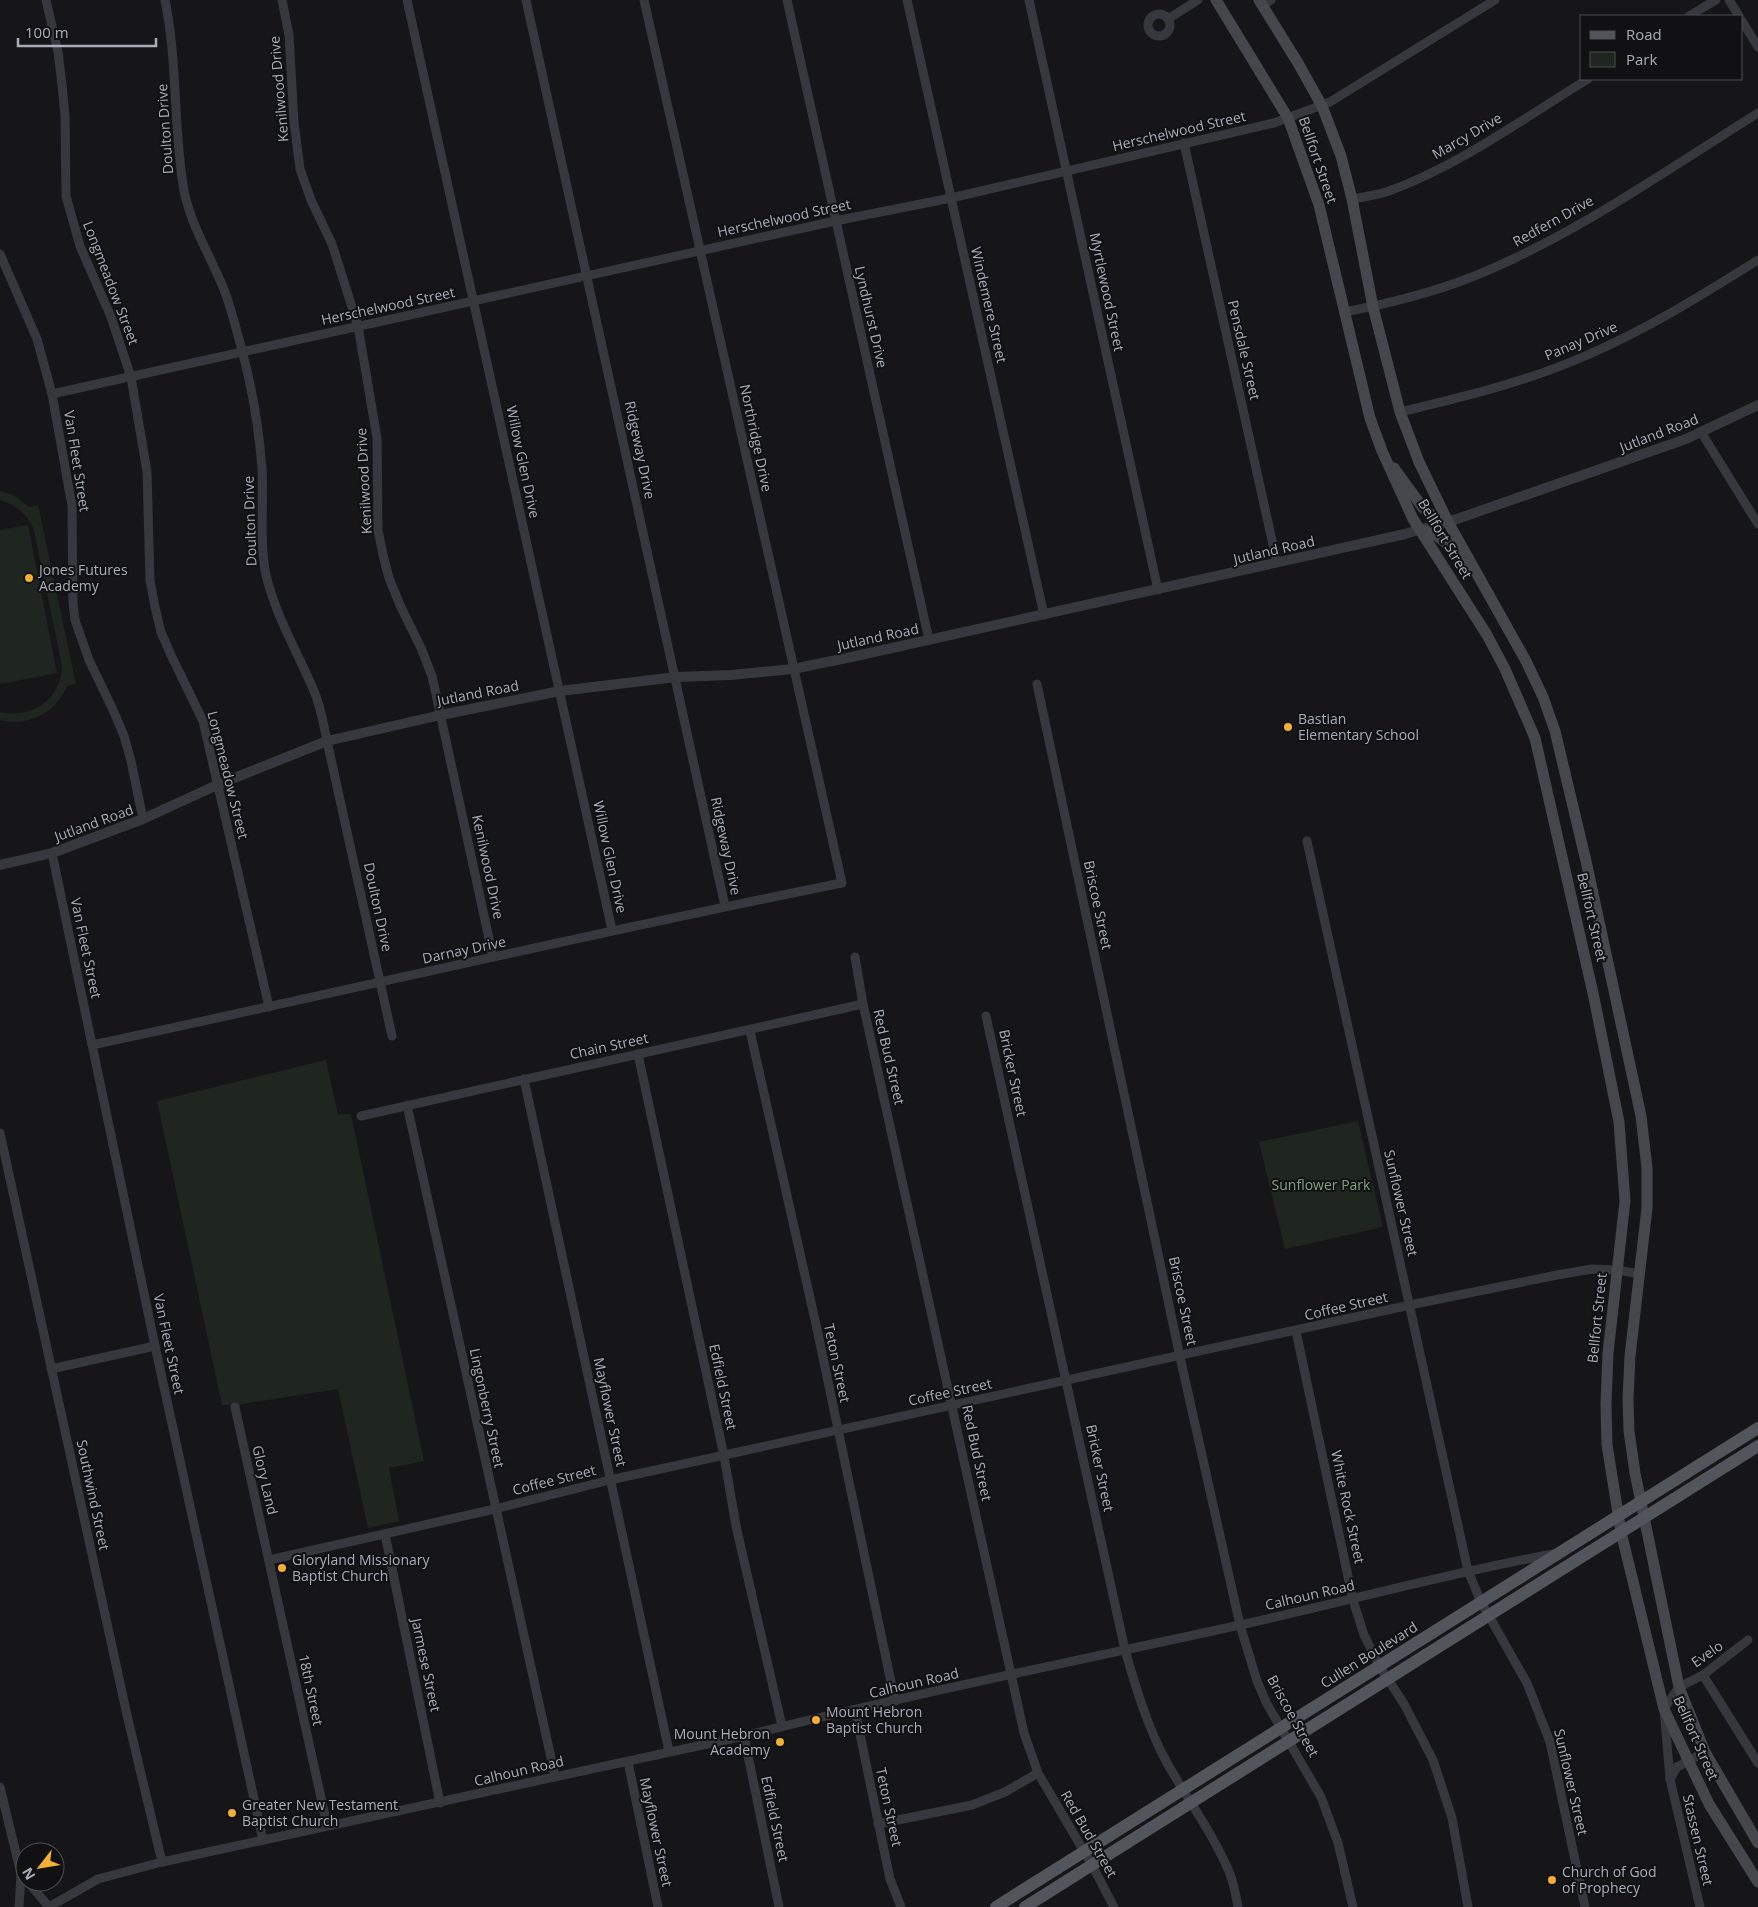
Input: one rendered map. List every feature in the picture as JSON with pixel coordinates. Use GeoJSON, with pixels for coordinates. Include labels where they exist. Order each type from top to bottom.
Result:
{"type":"FeatureCollection","features":[{"type":"Feature","properties":{"kind":"main road","name":"Bellfort Street"},"geometry":{"type":"LineString","coordinates":[[1216,0],[1288,118],[1319,205],[1370,418],[1399,491],[1420,530],[1487,635],[1509,678],[1535,738],[1593,993],[1619,1122],[1625,1201],[1608,1353],[1606,1404],[1607,1445],[1617,1515],[1664,1709],[1709,1804],[1756,1874]]}},
{"type":"Feature","properties":{"kind":"main road","name":"Bellfort Street"},"geometry":{"type":"LineString","coordinates":[[1264,2],[1322,106],[1341,156],[1352,200],[1373,306],[1400,412],[1419,462],[1448,522],[1526,660],[1544,697],[1555,732],[1586,861],[1641,1116],[1647,1168],[1647,1208],[1630,1356],[1628,1399],[1629,1431],[1644,1519],[1679,1687],[1705,1752],[1758,1843]]}},
{"type":"Feature","properties":{"kind":"main road"},"geometry":{"type":"LineString","coordinates":[[1382,451],[1423,508],[1433,516],[1448,522]]}},
{"type":"Feature","properties":{"kind":"main road"},"geometry":{"type":"LineString","coordinates":[[1420,530],[1430,531],[1438,536],[1480,580]]}},
{"type":"Feature","properties":{"kind":"main road"},"geometry":{"type":"LineString","coordinates":[[1487,635],[1505,623]]}},
{"type":"Feature","properties":{"kind":"main road"},"geometry":{"type":"LineString","coordinates":[[1535,738],[1555,732]]}},
{"type":"Feature","properties":{"kind":"main road"},"geometry":{"type":"LineString","coordinates":[[1564,865],[1586,861]]}},
{"type":"Feature","properties":{"kind":"main road"},"geometry":{"type":"LineString","coordinates":[[1593,993],[1613,987]]}},
{"type":"Feature","properties":{"kind":"main road"},"geometry":{"type":"LineString","coordinates":[[1619,1122],[1641,1116]]}},
{"type":"Feature","properties":{"kind":"main road"},"geometry":{"type":"LineString","coordinates":[[1608,1353],[1630,1356]]}},
{"type":"Feature","properties":{"kind":"main road","name":"Cullen Boulevard"},"geometry":{"type":"LineString","coordinates":[[996,1907],[1758,1428]]}},
{"type":"Feature","properties":{"kind":"main road"},"geometry":{"type":"LineString","coordinates":[[1024,1907],[1758,1446]]}},
{"type":"Feature","properties":{"kind":"street","name":"Longmeadow Street"},"geometry":{"type":"LineString","coordinates":[[46,0],[58,52],[62,85],[65,116],[66,196],[80,246],[111,317],[131,377],[147,472],[150,580],[155,607],[165,640],[202,721],[269,1007]]}},
{"type":"Feature","properties":{"kind":"street","name":"Doulton Drive"},"geometry":{"type":"LineString","coordinates":[[164,0],[169,19],[178,141],[184,192],[194,222],[224,290],[242,352],[254,409],[262,468],[263,552],[266,574],[273,600],[316,698],[328,741],[392,1036]]}},
{"type":"Feature","properties":{"kind":"street","name":"Kenilwood Drive"},"geometry":{"type":"LineString","coordinates":[[282,0],[289,35],[294,122],[300,169],[310,200],[332,244],[358,326],[377,438],[378,530],[383,555],[389,578],[432,676],[493,957]]}},
{"type":"Feature","properties":{"kind":"street","name":"Willow Glen Drive"},"geometry":{"type":"LineString","coordinates":[[407,0],[612,930]]}},
{"type":"Feature","properties":{"kind":"street","name":"Ridgeway Drive"},"geometry":{"type":"LineString","coordinates":[[526,0],[725,906]]}},
{"type":"Feature","properties":{"kind":"street","name":"Northridge Drive"},"geometry":{"type":"LineString","coordinates":[[644,0],[842,882]]}},
{"type":"Feature","properties":{"kind":"street","name":"Lyndhurst Drive"},"geometry":{"type":"LineString","coordinates":[[787,0],[929,640]]}},
{"type":"Feature","properties":{"kind":"street","name":"Windemere Street"},"geometry":{"type":"LineString","coordinates":[[907,0],[1044,615]]}},
{"type":"Feature","properties":{"kind":"street","name":"Myrtlewood Street"},"geometry":{"type":"LineString","coordinates":[[1029,0],[1158,590]]}},
{"type":"Feature","properties":{"kind":"street"},"geometry":{"type":"LineString","coordinates":[[1168,19],[1198,0]]}},
{"type":"Feature","properties":{"kind":"street","name":"Herschelwood Street"},"geometry":{"type":"LineString","coordinates":[[52,394],[701,250],[951,198],[1274,123],[1322,106],[1495,0]]}},
{"type":"Feature","properties":{"kind":"street"},"geometry":{"type":"LineString","coordinates":[[1691,15],[1716,0]]}},
{"type":"Feature","properties":{"kind":"street"},"geometry":{"type":"LineString","coordinates":[[1729,0],[1738,15]]}},
{"type":"Feature","properties":{"kind":"street"},"geometry":{"type":"LineString","coordinates":[[1743,23],[1758,47]]}},
{"type":"Feature","properties":{"kind":"street","name":"Marcy Drive"},"geometry":{"type":"LineString","coordinates":[[1352,200],[1387,191],[1445,166],[1586,80]]}},
{"type":"Feature","properties":{"kind":"street","name":"Redfern Drive"},"geometry":{"type":"LineString","coordinates":[[1344,312],[1424,293],[1471,277],[1544,243],[1581,223],[1758,113]]}},
{"type":"Feature","properties":{"kind":"street","name":"Pensdale Street"},"geometry":{"type":"LineString","coordinates":[[1184,144],[1277,563]]}},
{"type":"Feature","properties":{"kind":"street","name":"Van Fleet Street"},"geometry":{"type":"LineString","coordinates":[[0,254],[37,339],[52,394],[72,506],[73,603],[75,620],[88,660],[124,736],[143,819]]}},
{"type":"Feature","properties":{"kind":"street","name":"Panay Drive"},"geometry":{"type":"LineString","coordinates":[[1400,412],[1480,393],[1544,372],[1584,356],[1633,334],[1689,304],[1758,260]]}},
{"type":"Feature","properties":{"kind":"street","name":"Jutland Road"},"geometry":{"type":"LineString","coordinates":[[0,865],[52,852],[143,819],[217,785],[328,741],[441,715],[560,691],[676,677],[731,675],[793,669],[1158,590],[1420,530],[1448,522],[1701,432],[1758,405]]}},
{"type":"Feature","properties":{"kind":"street"},"geometry":{"type":"LineString","coordinates":[[1701,432],[1758,524]]}},
{"type":"Feature","properties":{"kind":"street","name":"Briscoe Street"},"geometry":{"type":"LineString","coordinates":[[1037,684],[1180,1357],[1240,1625],[1257,1681],[1281,1728],[1321,1797],[1338,1844],[1353,1907]]}},
{"type":"Feature","properties":{"kind":"street","name":"Sunflower Street"},"geometry":{"type":"LineString","coordinates":[[1307,841],[1468,1571],[1481,1602],[1527,1683],[1550,1742],[1585,1907]]}},
{"type":"Feature","properties":{"kind":"street","name":"Van Fleet Street"},"geometry":{"type":"LineString","coordinates":[[52,852],[154,1346],[262,1840]]}},
{"type":"Feature","properties":{"kind":"street","name":"Darnay Drive"},"geometry":{"type":"LineString","coordinates":[[92,1045],[612,930],[842,882]]}},
{"type":"Feature","properties":{"kind":"street","name":"Red Bud Street"},"geometry":{"type":"LineString","coordinates":[[855,957],[863,1004],[1024,1733],[1038,1773],[1092,1865],[1114,1907]]}},
{"type":"Feature","properties":{"kind":"street","name":"Chain Street"},"geometry":{"type":"LineString","coordinates":[[361,1116],[750,1031],[863,1004]]}},
{"type":"Feature","properties":{"kind":"street","name":"Bricker Street"},"geometry":{"type":"LineString","coordinates":[[986,1016],[1125,1650],[1139,1698],[1153,1735],[1166,1762],[1213,1839],[1230,1875],[1238,1907]]}},
{"type":"Feature","properties":{"kind":"street","name":"Teton Street"},"geometry":{"type":"LineString","coordinates":[[750,1031],[895,1701]]}},
{"type":"Feature","properties":{"kind":"street","name":"Edfield Street"},"geometry":{"type":"LineString","coordinates":[[638,1054],[724,1456],[736,1526],[782,1726]]}},
{"type":"Feature","properties":{"kind":"street","name":"Mayflower Street"},"geometry":{"type":"LineString","coordinates":[[524,1079],[669,1751]]}},
{"type":"Feature","properties":{"kind":"street","name":"Lingonberry Street"},"geometry":{"type":"LineString","coordinates":[[407,1105],[555,1776]]}},
{"type":"Feature","properties":{"kind":"street","name":"Southwind Street"},"geometry":{"type":"LineString","coordinates":[[0,1133],[125,1705],[162,1862]]}},
{"type":"Feature","properties":{"kind":"street","name":"Coffee Street"},"geometry":{"type":"LineString","coordinates":[[269,1560],[495,1509],[610,1480],[1180,1357],[1410,1305],[1592,1269],[1617,1270],[1640,1274]]}},
{"type":"Feature","properties":{"kind":"street","name":"White Rock Street"},"geometry":{"type":"LineString","coordinates":[[1296,1330],[1353,1600],[1364,1636],[1380,1667],[1404,1704],[1433,1760],[1452,1818],[1468,1907]]}},
{"type":"Feature","properties":{"kind":"street"},"geometry":{"type":"LineString","coordinates":[[52,1369],[154,1346]]}},
{"type":"Feature","properties":{"kind":"street","name":"Glory Land"},"geometry":{"type":"LineString","coordinates":[[235,1407],[269,1560]]}},
{"type":"Feature","properties":{"kind":"street","name":"Jarmese Street"},"geometry":{"type":"LineString","coordinates":[[384,1534],[440,1803]]}},
{"type":"Feature","properties":{"kind":"street","name":"Calhoun Road"},"geometry":{"type":"LineString","coordinates":[[49,1907],[98,1879],[162,1862],[327,1825],[440,1803],[555,1776],[628,1762],[669,1751],[744,1736],[1010,1675],[1353,1600],[1468,1571],[1557,1553]]}},
{"type":"Feature","properties":{"kind":"street","name":"18th Street"},"geometry":{"type":"LineString","coordinates":[[269,1560],[327,1825]]}},
{"type":"Feature","properties":{"kind":"street","name":"Evelo"},"geometry":{"type":"LineString","coordinates":[[1679,1687],[1703,1675],[1748,1640]]}},
{"type":"Feature","properties":{"kind":"street"},"geometry":{"type":"LineString","coordinates":[[1703,1675],[1758,1763]]}},
{"type":"Feature","properties":{"kind":"street"},"geometry":{"type":"LineString","coordinates":[[1664,1709],[1679,1687]]}},
{"type":"Feature","properties":{"kind":"street","name":"Stassen Street"},"geometry":{"type":"LineString","coordinates":[[1664,1709],[1670,1779],[1700,1907]]}},
{"type":"Feature","properties":{"kind":"street","name":"Teton Street"},"geometry":{"type":"LineString","coordinates":[[855,1710],[890,1879],[902,1907]]}},
{"type":"Feature","properties":{"kind":"street","name":"Edfield Street"},"geometry":{"type":"LineString","coordinates":[[744,1736],[779,1907]]}},
{"type":"Feature","properties":{"kind":"street","name":"Stassen Street"},"geometry":{"type":"LineString","coordinates":[[1670,1779],[1677,1768],[1705,1752]]}},
{"type":"Feature","properties":{"kind":"street","name":"Mayflower Street"},"geometry":{"type":"LineString","coordinates":[[628,1762],[658,1907]]}},
{"type":"Feature","properties":{"kind":"street"},"geometry":{"type":"LineString","coordinates":[[878,1824],[972,1805],[1005,1792],[1038,1773]]}},
{"type":"Feature","properties":{"kind":"street"},"geometry":{"type":"LineString","coordinates":[[0,1787],[2,1810],[15,1851]]}},
{"type":"Feature","properties":{"kind":"street"},"geometry":{"type":"LineString","coordinates":[[19,1907],[21,1892]]}},
{"type":"Feature","properties":{"kind":"street"},"geometry":{"type":"LineString","coordinates":[[36,1892],[49,1907]]}},
{"type":"Feature","properties":{"kind":"green space"},"geometry":{"type":"Polygon","coordinates":[[[0,491],[15,496],[29,507],[38,505],[76,684],[67,686],[56,704],[40,716],[10,722],[0,720],[0,712],[23,713],[43,704],[56,689],[62,666],[34,530],[21,511],[0,500],[0,491]]]}},
{"type":"Feature","properties":{"kind":"green space"},"geometry":{"type":"Polygon","coordinates":[[[28,525],[57,673],[0,684],[0,530],[28,525]]]}},
{"type":"Feature","properties":{"kind":"green space"},"geometry":{"type":"Polygon","coordinates":[[[326,1060],[338,1115],[351,1114],[424,1461],[389,1468],[399,1521],[368,1528],[338,1389],[236,1405],[222,1405],[157,1101],[326,1060]]]}},
{"type":"Feature","properties":{"kind":"green space","name":"Sunflower Park"},"geometry":{"type":"Polygon","coordinates":[[[1358,1121],[1383,1227],[1285,1249],[1259,1142],[1358,1121]]]}},
{"type":"Feature","properties":{"kind":"place","name":"Jones Futures Academy"},"geometry":{"type":"Point","coordinates":[29,578]}},
{"type":"Feature","properties":{"kind":"place","name":"Bastian Elementary School"},"geometry":{"type":"Point","coordinates":[1288,727]}},
{"type":"Feature","properties":{"kind":"place","name":"Gloryland Missionary Baptist Church"},"geometry":{"type":"Point","coordinates":[282,1568]}},
{"type":"Feature","properties":{"kind":"place","name":"Mount Hebron Baptist Church"},"geometry":{"type":"Point","coordinates":[816,1720]}},
{"type":"Feature","properties":{"kind":"place","name":"Mount Hebron Academy"},"geometry":{"type":"Point","coordinates":[780,1742]}},
{"type":"Feature","properties":{"kind":"place","name":"Greater New Testament Baptist Church"},"geometry":{"type":"Point","coordinates":[232,1813]}},
{"type":"Feature","properties":{"kind":"place","name":"Church of God of Prophecy"},"geometry":{"type":"Point","coordinates":[1552,1880]}}]}
